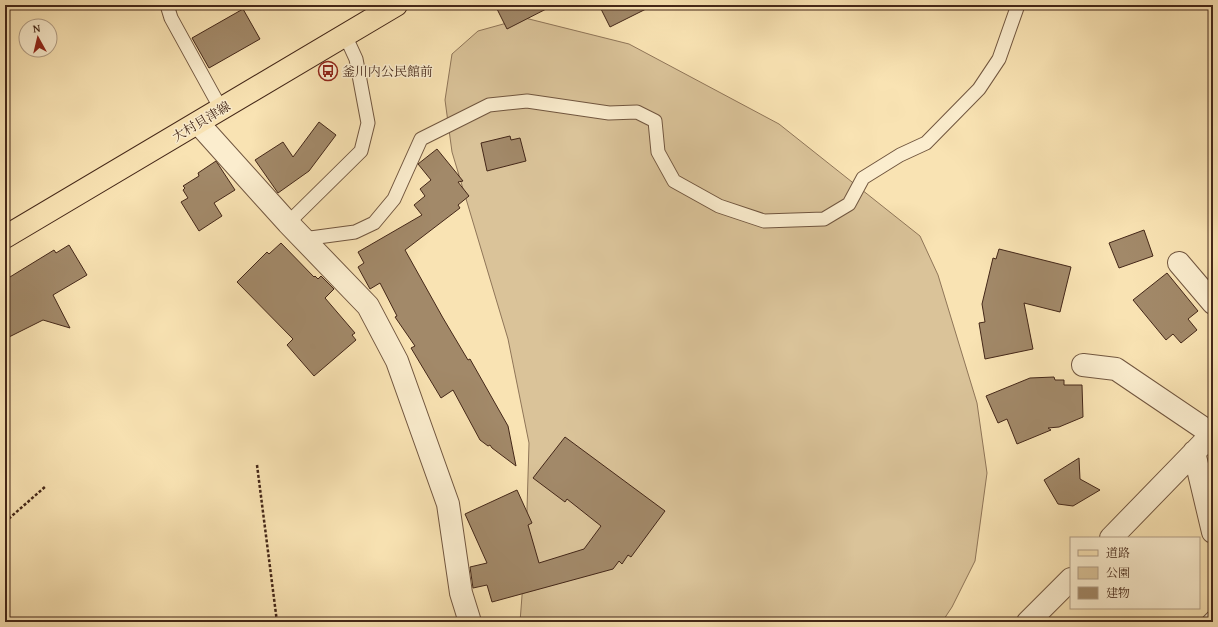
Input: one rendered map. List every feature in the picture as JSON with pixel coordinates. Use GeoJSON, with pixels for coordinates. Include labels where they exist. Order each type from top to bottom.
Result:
{"type":"FeatureCollection","features":[{"type":"Feature","properties":{"kind":"main road","name":"大村貝津線"},"geometry":{"type":"LineString","coordinates":[[5,236],[396,5]]}},
{"type":"Feature","properties":{"kind":"street"},"geometry":{"type":"LineString","coordinates":[[198,123],[288,223],[368,306],[397,361],[448,504],[461,593],[470,622]]}},
{"type":"Feature","properties":{"kind":"street"},"geometry":{"type":"LineString","coordinates":[[1179,263],[1213,303]]}},
{"type":"Feature","properties":{"kind":"street"},"geometry":{"type":"LineString","coordinates":[[1083,365],[1116,369],[1213,433],[1112,537]]}},
{"type":"Feature","properties":{"kind":"street"},"geometry":{"type":"LineString","coordinates":[[1194,452],[1213,532]]}},
{"type":"Feature","properties":{"kind":"street"},"geometry":{"type":"LineString","coordinates":[[1028,622],[1070,580]]}},
{"type":"Feature","properties":{"kind":"lane"},"geometry":{"type":"LineString","coordinates":[[167,5],[171,18],[221,109]]}},
{"type":"Feature","properties":{"kind":"lane"},"geometry":{"type":"LineString","coordinates":[[303,239],[355,232],[374,223],[394,198],[421,139],[489,105],[527,101],[609,113],[637,112],[655,121],[658,152],[674,181],[719,206],[764,221],[824,219],[849,204],[863,178],[900,155],[926,143],[979,89],[999,60],[1018,5]]}},
{"type":"Feature","properties":{"kind":"lane"},"geometry":{"type":"LineString","coordinates":[[288,223],[361,151],[368,123],[356,59],[345,35]]}},
{"type":"Feature","properties":{"kind":"lane"},"geometry":{"type":"LineString","coordinates":[[1208,622],[1213,617]]}},
{"type":"Feature","properties":{"kind":"path"},"geometry":{"type":"LineString","coordinates":[[257,465],[277,622]]}},
{"type":"Feature","properties":{"kind":"path"},"geometry":{"type":"LineString","coordinates":[[5,522],[46,486]]}},
{"type":"Feature","properties":{"kind":"green space"},"geometry":{"type":"Polygon","coordinates":[[[525,18],[629,44],[779,124],[920,236],[938,275],[977,403],[987,473],[975,561],[952,607],[942,622],[520,622],[526,543],[529,443],[508,339],[452,152],[445,100],[452,54],[478,31],[525,18]]]}},
{"type":"Feature","properties":{"kind":"building"},"geometry":{"type":"Polygon","coordinates":[[[495,5],[554,5],[507,29],[495,5]]]}},
{"type":"Feature","properties":{"kind":"building"},"geometry":{"type":"Polygon","coordinates":[[[599,5],[654,5],[610,27],[599,5]]]}},
{"type":"Feature","properties":{"kind":"building"},"geometry":{"type":"Polygon","coordinates":[[[243,9],[260,39],[209,68],[192,38],[243,9]]]}},
{"type":"Feature","properties":{"kind":"building"},"geometry":{"type":"Polygon","coordinates":[[[319,122],[336,135],[309,171],[278,193],[255,160],[283,142],[293,157],[319,122]]]}},
{"type":"Feature","properties":{"kind":"building"},"geometry":{"type":"Polygon","coordinates":[[[510,136],[511,140],[520,138],[526,161],[487,171],[481,143],[510,136]]]}},
{"type":"Feature","properties":{"kind":"building"},"geometry":{"type":"Polygon","coordinates":[[[437,149],[463,181],[458,182],[469,196],[458,205],[460,208],[405,250],[443,318],[468,360],[470,359],[508,426],[516,466],[490,445],[488,446],[480,440],[453,390],[441,398],[411,348],[415,346],[395,317],[397,316],[380,283],[370,289],[358,267],[364,263],[358,252],[422,215],[414,205],[425,196],[420,189],[431,180],[418,164],[437,149]]]}},
{"type":"Feature","properties":{"kind":"building"},"geometry":{"type":"Polygon","coordinates":[[[216,161],[235,190],[214,203],[222,216],[199,231],[181,202],[188,198],[183,190],[185,188],[183,186],[199,176],[198,173],[216,161]]]}},
{"type":"Feature","properties":{"kind":"building"},"geometry":{"type":"Polygon","coordinates":[[[1144,230],[1153,256],[1119,268],[1109,243],[1144,230]]]}},
{"type":"Feature","properties":{"kind":"building"},"geometry":{"type":"Polygon","coordinates":[[[281,243],[314,277],[315,276],[318,279],[321,276],[334,289],[325,298],[355,333],[352,335],[356,340],[314,376],[287,345],[293,339],[237,282],[267,252],[269,254],[281,243]]]}},
{"type":"Feature","properties":{"kind":"building"},"geometry":{"type":"Polygon","coordinates":[[[69,245],[87,275],[53,295],[70,328],[43,320],[5,339],[5,280],[54,250],[56,253],[69,245]]]}},
{"type":"Feature","properties":{"kind":"building"},"geometry":{"type":"Polygon","coordinates":[[[999,249],[1071,267],[1060,312],[1024,303],[1033,349],[985,359],[979,323],[985,322],[982,304],[993,258],[996,259],[999,249]]]}},
{"type":"Feature","properties":{"kind":"building"},"geometry":{"type":"Polygon","coordinates":[[[1167,273],[1198,311],[1188,319],[1197,330],[1181,343],[1173,334],[1166,340],[1133,300],[1167,273]]]}},
{"type":"Feature","properties":{"kind":"building"},"geometry":{"type":"Polygon","coordinates":[[[1054,377],[1055,380],[1064,380],[1064,385],[1082,385],[1083,417],[1059,427],[1048,428],[1051,430],[1017,444],[1007,419],[998,423],[986,396],[1030,378],[1054,377]]]}},
{"type":"Feature","properties":{"kind":"building"},"geometry":{"type":"Polygon","coordinates":[[[565,437],[665,511],[631,557],[628,555],[622,564],[619,561],[613,569],[492,602],[487,585],[473,588],[470,567],[487,563],[465,514],[517,490],[532,523],[528,525],[539,563],[584,549],[601,526],[567,499],[565,502],[533,478],[565,437]]]}},
{"type":"Feature","properties":{"kind":"building"},"geometry":{"type":"Polygon","coordinates":[[[1079,458],[1080,479],[1100,490],[1073,506],[1058,504],[1044,480],[1079,458]]]}},
{"type":"Feature","properties":{"kind":"place","name":"釜川内公民館前"},"geometry":{"type":"Point","coordinates":[328,71]}}]}
